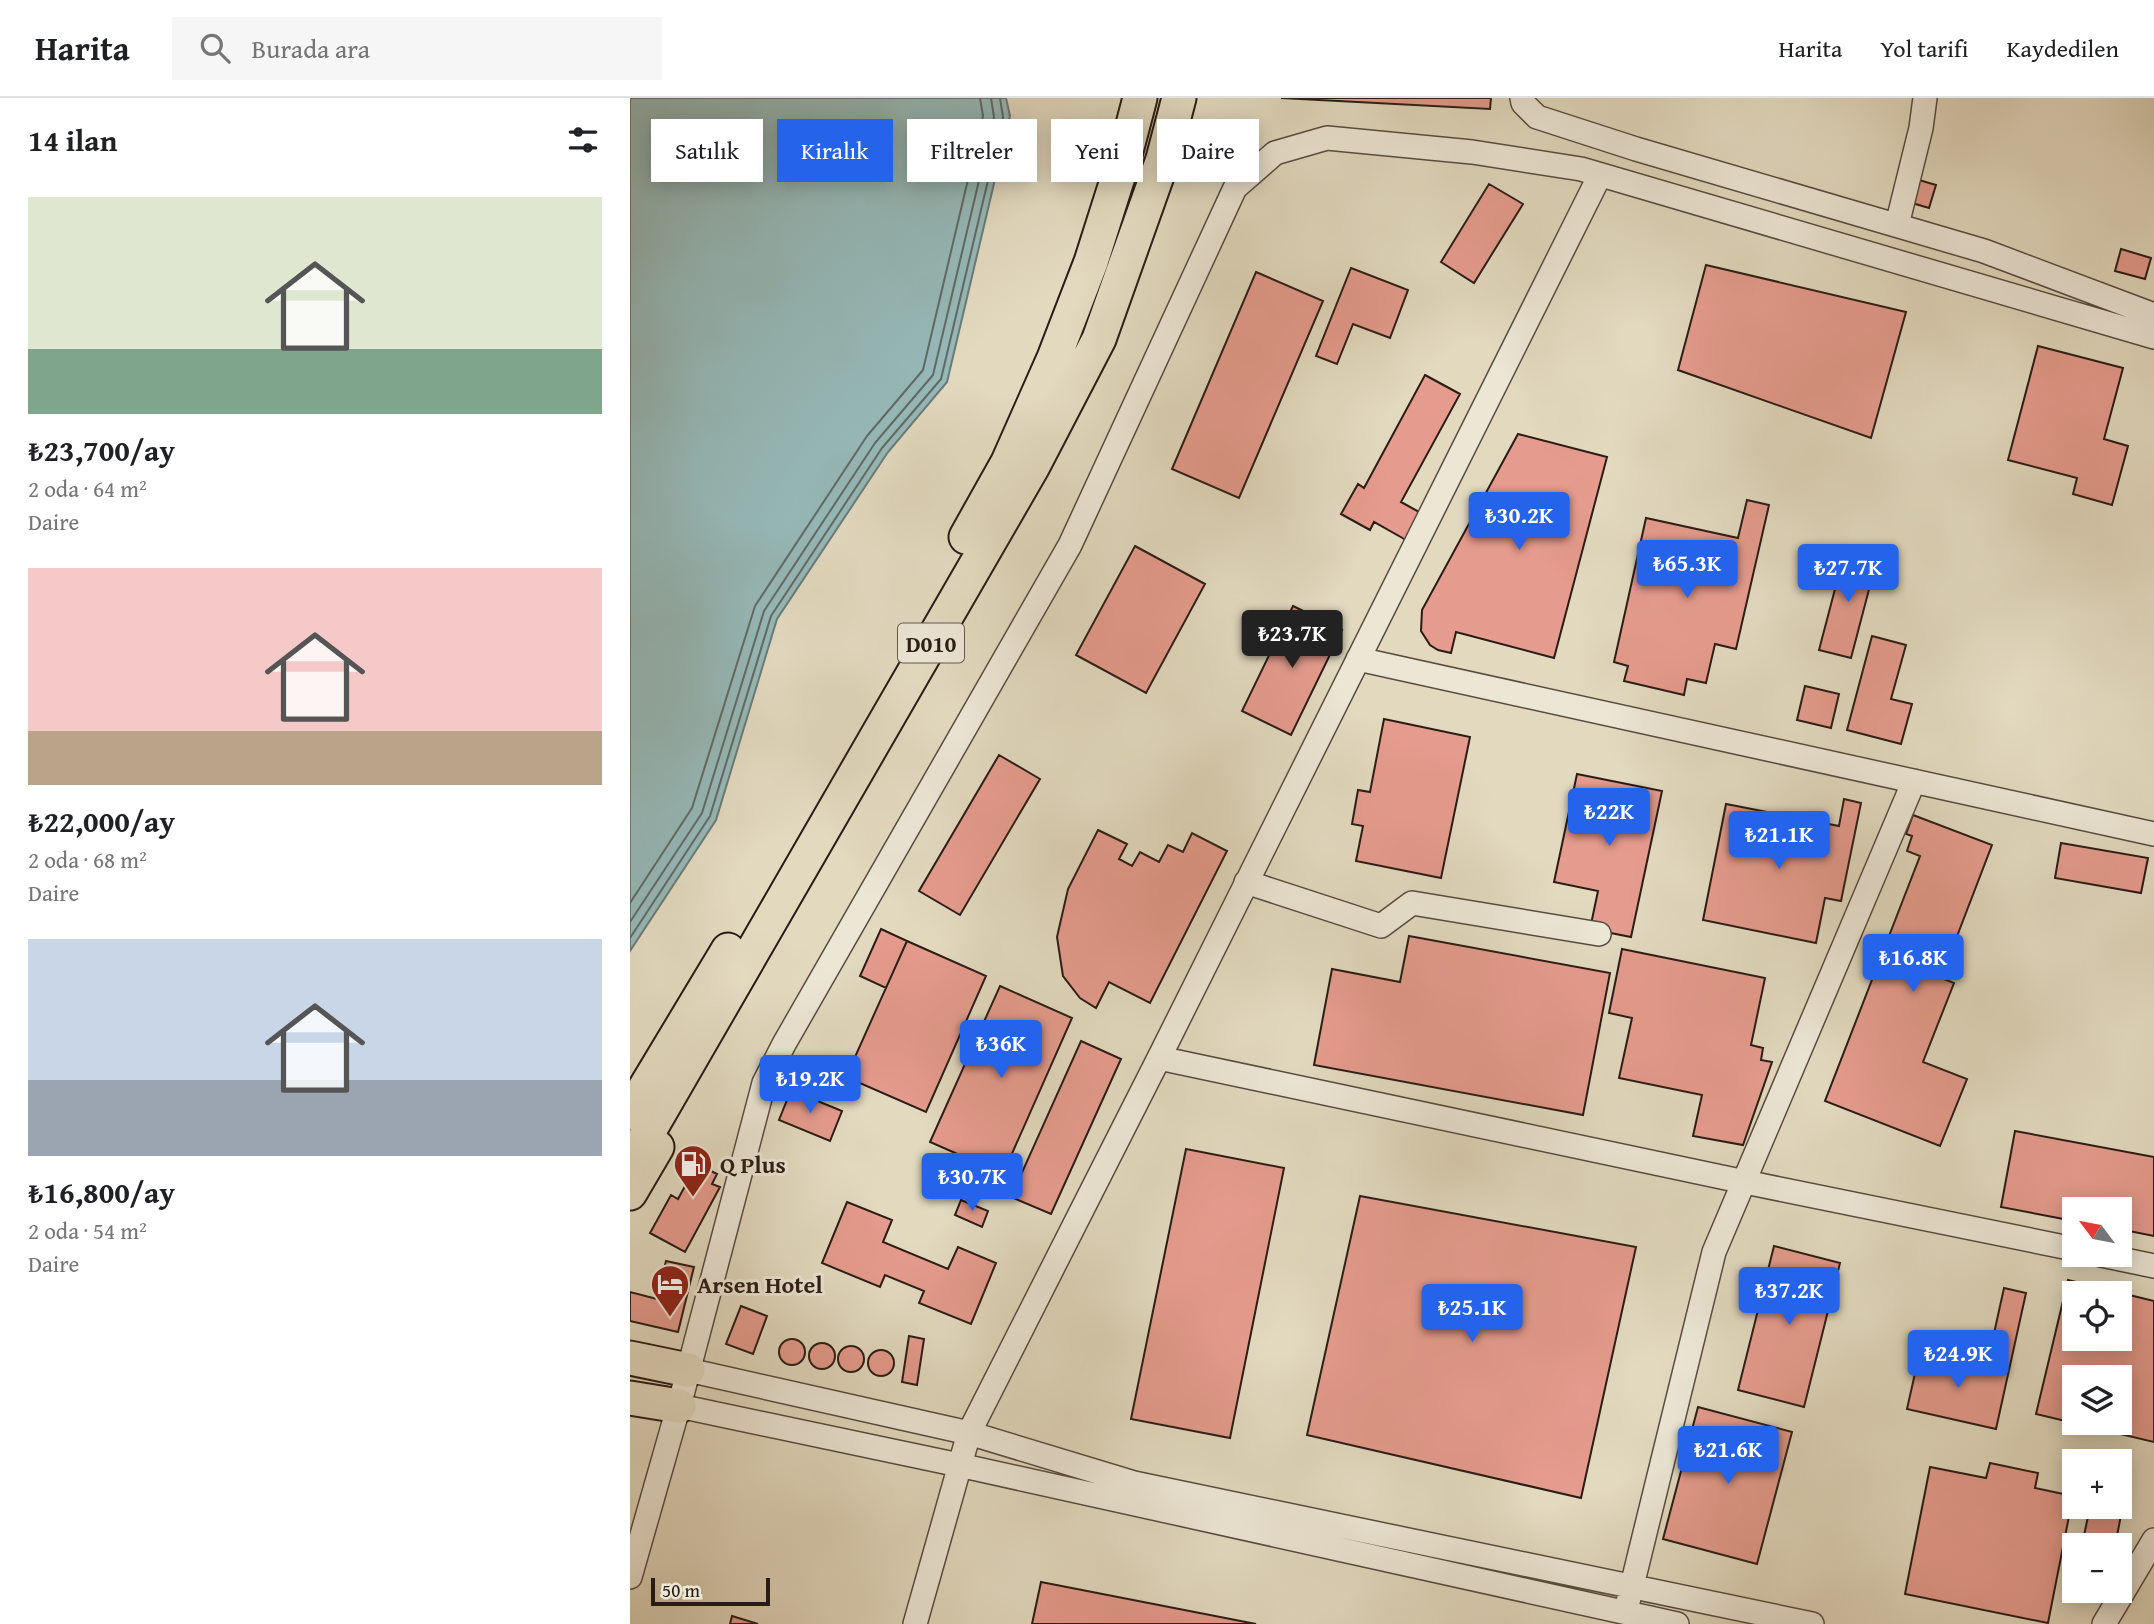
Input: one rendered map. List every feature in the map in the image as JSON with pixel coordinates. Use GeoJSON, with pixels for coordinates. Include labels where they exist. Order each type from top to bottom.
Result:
{"type":"FeatureCollection","features":[{"type":"Feature","properties":{"kind":"highway","name":"D010"},"geometry":{"type":"LineString","coordinates":[[630,1113],[747,919],[1008,463],[1054,358],[1091,262],[1125,155],[1139,98]]}},
{"type":"Feature","properties":{"kind":"highway","name":"D010"},"geometry":{"type":"LineString","coordinates":[[630,1164],[1033,466],[1099,339],[1163,159],[1179,98]]}},
{"type":"Feature","properties":{"kind":"highway"},"geometry":{"type":"LineString","coordinates":[[630,1193],[659,1144],[704,1037]]}},
{"type":"Feature","properties":{"kind":"highway"},"geometry":{"type":"LineString","coordinates":[[630,1358],[684,1387]]}},
{"type":"Feature","properties":{"kind":"highway"},"geometry":{"type":"LineString","coordinates":[[630,1371],[684,1387]]}},
{"type":"Feature","properties":{"kind":"highway"},"geometry":{"type":"LineString","coordinates":[[630,1381],[684,1387]]}},
{"type":"Feature","properties":{"kind":"highway"},"geometry":{"type":"LineString","coordinates":[[630,1398],[684,1387]]}},
{"type":"Feature","properties":{"kind":"street"},"geometry":{"type":"LineString","coordinates":[[1522,98],[1523,103],[1536,117],[1984,251],[2154,315]]}},
{"type":"Feature","properties":{"kind":"street"},"geometry":{"type":"LineString","coordinates":[[1897,225],[1921,128],[1925,98]]}},
{"type":"Feature","properties":{"kind":"street"},"geometry":{"type":"LineString","coordinates":[[630,1577],[684,1387],[764,1083],[1070,545],[1235,188],[1275,153],[1327,138],[1472,152],[1581,169],[2154,337]]}},
{"type":"Feature","properties":{"kind":"street"},"geometry":{"type":"LineString","coordinates":[[915,1624],[969,1433],[1600,175]]}},
{"type":"Feature","properties":{"kind":"street"},"geometry":{"type":"LineString","coordinates":[[1358,659],[2154,834]]}},
{"type":"Feature","properties":{"kind":"street"},"geometry":{"type":"LineString","coordinates":[[1625,1619],[1630,1586],[1714,1252],[1914,781]]}},
{"type":"Feature","properties":{"kind":"street"},"geometry":{"type":"LineString","coordinates":[[1247,882],[1381,926],[1412,902],[1599,934]]}},
{"type":"Feature","properties":{"kind":"street"},"geometry":{"type":"LineString","coordinates":[[1159,1058],[2062,1247]]}},
{"type":"Feature","properties":{"kind":"street"},"geometry":{"type":"LineString","coordinates":[[2132,1261],[2154,1266]]}},
{"type":"Feature","properties":{"kind":"street"},"geometry":{"type":"LineString","coordinates":[[684,1387],[969,1433],[1134,1483],[1812,1624]]}},
{"type":"Feature","properties":{"kind":"street"},"geometry":{"type":"LineString","coordinates":[[684,1387],[958,1465],[1625,1619],[1677,1624]]}},
{"type":"Feature","properties":{"kind":"street"},"geometry":{"type":"LineString","coordinates":[[2104,1624],[2154,1541]]}},
{"type":"Feature","properties":{"kind":"water"},"geometry":{"type":"Polygon","coordinates":[[[630,98],[1006,98],[1009,119],[907,119],[907,182],[994,182],[947,382],[888,452],[777,619],[716,820],[630,951],[630,98]]]}},
{"type":"Feature","properties":{"kind":"building"},"geometry":{"type":"Polygon","coordinates":[[[1281,98],[1491,98],[1490,109],[1281,98]]]}},
{"type":"Feature","properties":{"kind":"building"},"geometry":{"type":"Polygon","coordinates":[[[1919,180],[1936,185],[1929,208],[1912,203],[1919,180]]]}},
{"type":"Feature","properties":{"kind":"building"},"geometry":{"type":"Polygon","coordinates":[[[1489,184],[1523,204],[1474,283],[1441,262],[1489,184]]]}},
{"type":"Feature","properties":{"kind":"building"},"geometry":{"type":"Polygon","coordinates":[[[2121,249],[2151,258],[2145,279],[2115,271],[2121,249]]]}},
{"type":"Feature","properties":{"kind":"building"},"geometry":{"type":"Polygon","coordinates":[[[1706,265],[1906,312],[1871,438],[1678,370],[1706,265]]]}},
{"type":"Feature","properties":{"kind":"building"},"geometry":{"type":"Polygon","coordinates":[[[1351,268],[1408,290],[1390,338],[1353,324],[1337,364],[1316,356],[1351,268]]]}},
{"type":"Feature","properties":{"kind":"building"},"geometry":{"type":"Polygon","coordinates":[[[1256,272],[1323,301],[1239,498],[1172,469],[1256,272]]]}},
{"type":"Feature","properties":{"kind":"building"},"geometry":{"type":"Polygon","coordinates":[[[2038,346],[2123,368],[2104,439],[2128,446],[2112,505],[2073,494],[2077,478],[2008,460],[2038,346]]]}},
{"type":"Feature","properties":{"kind":"building"},"geometry":{"type":"Polygon","coordinates":[[[1425,375],[1460,394],[1401,502],[1421,513],[1406,540],[1374,522],[1370,530],[1341,514],[1358,484],[1364,488],[1425,375]]]}},
{"type":"Feature","properties":{"kind":"building"},"geometry":{"type":"Polygon","coordinates":[[[1518,434],[1607,457],[1554,658],[1456,632],[1451,653],[1438,650],[1430,645],[1421,631],[1422,610],[1518,434]]]}},
{"type":"Feature","properties":{"kind":"building"},"geometry":{"type":"Polygon","coordinates":[[[1747,500],[1769,505],[1736,649],[1715,644],[1706,683],[1687,679],[1684,695],[1624,681],[1628,666],[1614,662],[1646,518],[1738,538],[1747,500]]]}},
{"type":"Feature","properties":{"kind":"building"},"geometry":{"type":"Polygon","coordinates":[[[1135,546],[1205,584],[1146,693],[1076,655],[1135,546]]]}},
{"type":"Feature","properties":{"kind":"building"},"geometry":{"type":"Polygon","coordinates":[[[1845,551],[1877,559],[1851,658],[1819,650],[1845,551]]]}},
{"type":"Feature","properties":{"kind":"building"},"geometry":{"type":"Polygon","coordinates":[[[1293,606],[1342,630],[1291,735],[1242,711],[1293,606]]]}},
{"type":"Feature","properties":{"kind":"building"},"geometry":{"type":"Polygon","coordinates":[[[1872,636],[1906,645],[1891,699],[1912,704],[1901,744],[1847,730],[1872,636]]]}},
{"type":"Feature","properties":{"kind":"building"},"geometry":{"type":"Polygon","coordinates":[[[1805,686],[1839,694],[1831,728],[1797,720],[1805,686]]]}},
{"type":"Feature","properties":{"kind":"building"},"geometry":{"type":"Polygon","coordinates":[[[1384,719],[1470,737],[1441,878],[1356,861],[1363,826],[1352,824],[1358,790],[1370,792],[1384,719]]]}},
{"type":"Feature","properties":{"kind":"building"},"geometry":{"type":"Polygon","coordinates":[[[999,755],[1040,779],[960,915],[919,891],[999,755]]]}},
{"type":"Feature","properties":{"kind":"building"},"geometry":{"type":"Polygon","coordinates":[[[1577,774],[1662,791],[1631,937],[1590,929],[1598,891],[1554,882],[1577,774]]]}},
{"type":"Feature","properties":{"kind":"building"},"geometry":{"type":"Polygon","coordinates":[[[1844,799],[1861,803],[1841,901],[1825,898],[1816,943],[1703,920],[1726,804],[1839,826],[1844,799]]]}},
{"type":"Feature","properties":{"kind":"building"},"geometry":{"type":"Polygon","coordinates":[[[1913,815],[1992,845],[1941,978],[1954,983],[1923,1062],[1967,1079],[1940,1146],[1825,1101],[1920,856],[1907,851],[1912,836],[1906,834],[1913,815]]]}},
{"type":"Feature","properties":{"kind":"building"},"geometry":{"type":"Polygon","coordinates":[[[1098,830],[1127,844],[1119,859],[1132,866],[1140,852],[1159,862],[1168,845],[1183,852],[1192,833],[1227,851],[1150,1003],[1109,982],[1096,1008],[1080,998],[1063,976],[1057,937],[1068,889],[1098,830]]]}},
{"type":"Feature","properties":{"kind":"building"},"geometry":{"type":"Polygon","coordinates":[[[2061,843],[2148,858],[2141,893],[2055,878],[2061,843]]]}},
{"type":"Feature","properties":{"kind":"building"},"geometry":{"type":"Polygon","coordinates":[[[881,929],[907,941],[886,988],[860,976],[881,929]]]}},
{"type":"Feature","properties":{"kind":"building"},"geometry":{"type":"Polygon","coordinates":[[[1409,936],[1610,973],[1583,1115],[1314,1065],[1332,969],[1400,982],[1409,936]]]}},
{"type":"Feature","properties":{"kind":"building"},"geometry":{"type":"Polygon","coordinates":[[[907,941],[986,976],[926,1112],[846,1077],[907,941]]]}},
{"type":"Feature","properties":{"kind":"building"},"geometry":{"type":"Polygon","coordinates":[[[1622,949],[1765,978],[1751,1045],[1763,1048],[1761,1060],[1772,1062],[1743,1145],[1693,1136],[1702,1095],[1619,1078],[1632,1018],[1609,1013],[1622,949]]]}},
{"type":"Feature","properties":{"kind":"building"},"geometry":{"type":"Polygon","coordinates":[[[1000,986],[1072,1018],[1003,1174],[930,1142],[1000,986]]]}},
{"type":"Feature","properties":{"kind":"building"},"geometry":{"type":"Polygon","coordinates":[[[1081,1041],[1121,1059],[1051,1214],[1011,1197],[1081,1041]]]}},
{"type":"Feature","properties":{"kind":"building"},"geometry":{"type":"Polygon","coordinates":[[[791,1090],[842,1111],[830,1141],[779,1120],[791,1090]]]}},
{"type":"Feature","properties":{"kind":"building"},"geometry":{"type":"Polygon","coordinates":[[[2015,1131],[2154,1157],[2154,1236],[2132,1232],[2132,1197],[2062,1197],[2062,1219],[2001,1207],[2015,1131]]]}},
{"type":"Feature","properties":{"kind":"building"},"geometry":{"type":"Polygon","coordinates":[[[1186,1149],[1284,1168],[1230,1438],[1131,1419],[1186,1149]]]}},
{"type":"Feature","properties":{"kind":"building"},"geometry":{"type":"Polygon","coordinates":[[[697,1164],[717,1174],[712,1184],[720,1187],[685,1252],[650,1233],[671,1195],[678,1199],[697,1164]]]}},
{"type":"Feature","properties":{"kind":"building"},"geometry":{"type":"Polygon","coordinates":[[[1360,1196],[1636,1247],[1581,1498],[1307,1435],[1360,1196]]]}},
{"type":"Feature","properties":{"kind":"building"},"geometry":{"type":"Polygon","coordinates":[[[961,1200],[988,1211],[982,1227],[955,1215],[961,1200]]]}},
{"type":"Feature","properties":{"kind":"building"},"geometry":{"type":"Polygon","coordinates":[[[847,1202],[892,1220],[883,1242],[948,1269],[958,1247],[996,1263],[971,1324],[919,1303],[924,1291],[885,1275],[880,1287],[822,1263],[847,1202]]]}},
{"type":"Feature","properties":{"kind":"building"},"geometry":{"type":"Polygon","coordinates":[[[1774,1246],[1840,1263],[1804,1407],[1738,1390],[1774,1246]]]}},
{"type":"Feature","properties":{"kind":"building"},"geometry":{"type":"Polygon","coordinates":[[[666,1261],[694,1267],[678,1332],[630,1321],[630,1292],[657,1299],[666,1261]]]}},
{"type":"Feature","properties":{"kind":"building"},"geometry":{"type":"Polygon","coordinates":[[[2004,1288],[2026,1293],[2009,1370],[1987,1365],[2004,1288]]]}},
{"type":"Feature","properties":{"kind":"building"},"geometry":{"type":"Polygon","coordinates":[[[2132,1296],[2154,1301],[2154,1442],[2124,1435],[2132,1435],[2132,1365],[2062,1365],[2062,1420],[2036,1414],[2062,1305],[2062,1351],[2132,1351],[2132,1296]]]}},
{"type":"Feature","properties":{"kind":"building"},"geometry":{"type":"Polygon","coordinates":[[[741,1306],[767,1316],[753,1354],[726,1344],[741,1306]]]}},
{"type":"Feature","properties":{"kind":"building"},"geometry":{"type":"Polygon","coordinates":[[[909,1336],[924,1339],[917,1385],[902,1382],[909,1336]]]}},
{"type":"Feature","properties":{"kind":"building"},"geometry":{"type":"Polygon","coordinates":[[[792,1339],[801,1343],[805,1352],[801,1361],[792,1365],[783,1361],[779,1352],[783,1343],[792,1339]]]}},
{"type":"Feature","properties":{"kind":"building"},"geometry":{"type":"Polygon","coordinates":[[[822,1343],[831,1347],[835,1356],[831,1365],[822,1369],[813,1365],[809,1356],[813,1347],[822,1343]]]}},
{"type":"Feature","properties":{"kind":"building"},"geometry":{"type":"Polygon","coordinates":[[[851,1346],[860,1350],[864,1359],[860,1368],[851,1372],[842,1368],[838,1359],[842,1350],[851,1346]]]}},
{"type":"Feature","properties":{"kind":"building"},"geometry":{"type":"Polygon","coordinates":[[[881,1350],[890,1354],[894,1363],[890,1372],[881,1376],[872,1372],[868,1363],[872,1354],[881,1350]]]}},
{"type":"Feature","properties":{"kind":"building"},"geometry":{"type":"Polygon","coordinates":[[[1920,1351],[2009,1370],[1996,1429],[1907,1409],[1920,1351]]]}},
{"type":"Feature","properties":{"kind":"building"},"geometry":{"type":"Polygon","coordinates":[[[1698,1407],[1792,1432],[1757,1564],[1663,1539],[1698,1407]]]}},
{"type":"Feature","properties":{"kind":"building"},"geometry":{"type":"Polygon","coordinates":[[[1990,1463],[2038,1473],[2035,1488],[2062,1494],[2062,1519],[2068,1519],[2066,1533],[2062,1533],[2062,1552],[2048,1623],[1905,1594],[1930,1467],[1986,1478],[1990,1463]]]}},
{"type":"Feature","properties":{"kind":"building"},"geometry":{"type":"Polygon","coordinates":[[[2087,1519],[2120,1519],[2118,1533],[2085,1533],[2087,1519]]]}},
{"type":"Feature","properties":{"kind":"building"},"geometry":{"type":"Polygon","coordinates":[[[1041,1582],[1256,1624],[1032,1624],[1041,1582]]]}},
{"type":"Feature","properties":{"kind":"building"},"geometry":{"type":"Polygon","coordinates":[[[732,1616],[758,1624],[730,1624],[732,1616]]]}},
{"type":"Feature","properties":{"kind":"place","name":"Q Plus"},"geometry":{"type":"Point","coordinates":[693,1198]}},
{"type":"Feature","properties":{"kind":"place","name":"Arsen Hotel"},"geometry":{"type":"Point","coordinates":[670,1318]}}]}
